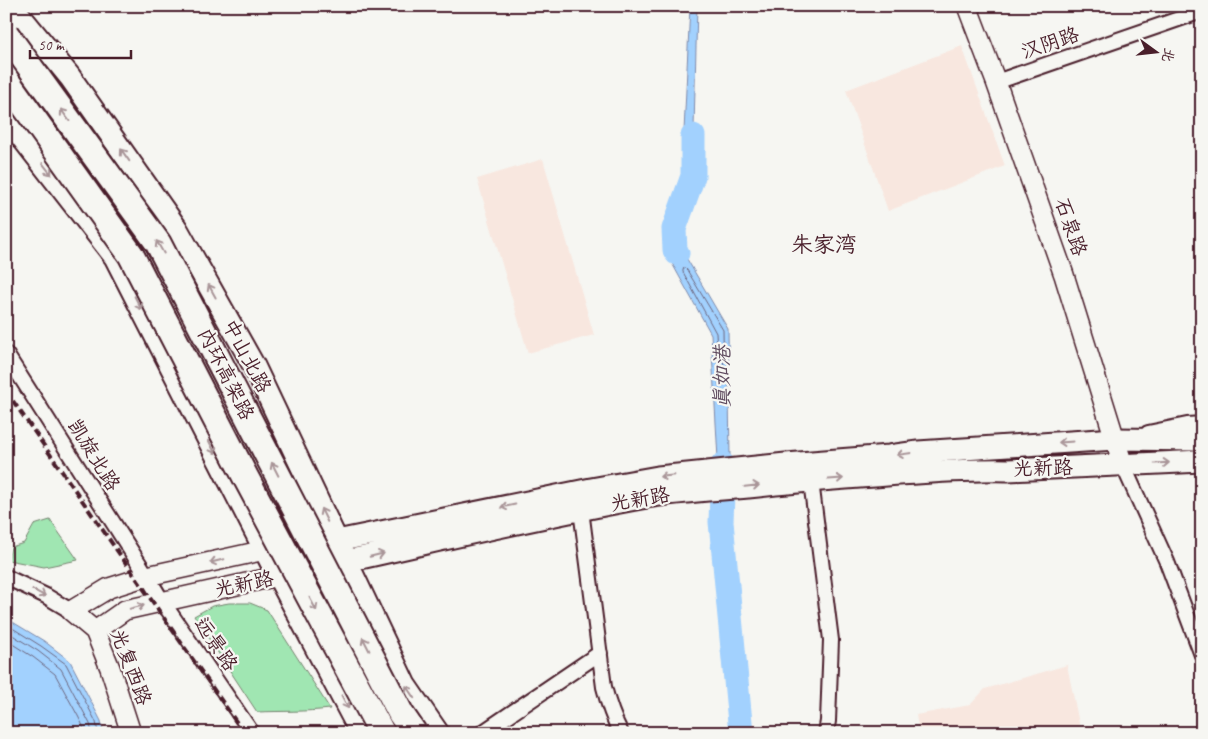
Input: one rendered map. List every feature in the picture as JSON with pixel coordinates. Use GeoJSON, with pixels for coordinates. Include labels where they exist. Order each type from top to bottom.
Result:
{"type":"FeatureCollection","features":[{"type":"Feature","properties":{"kind":"highway","name":"内环高架路"},"geometry":{"type":"LineString","coordinates":[[6,34],[158,243],[401,714],[414,733]]}},
{"type":"Feature","properties":{"kind":"highway","name":"内环高架路"},"geometry":{"type":"LineString","coordinates":[[6,80],[131,255],[382,733]]}},
{"type":"Feature","properties":{"kind":"main road","name":"中山北路"},"geometry":{"type":"LineString","coordinates":[[12,6],[70,78],[177,228],[254,366],[405,685],[438,733]]}},
{"type":"Feature","properties":{"kind":"main road","name":"石泉路"},"geometry":{"type":"LineString","coordinates":[[967,6],[996,82],[1064,275],[1122,465]]}},
{"type":"Feature","properties":{"kind":"main road"},"geometry":{"type":"LineString","coordinates":[[6,117],[115,257],[278,576],[361,733]]}},
{"type":"Feature","properties":{"kind":"main road","name":"光新路"},"geometry":{"type":"LineString","coordinates":[[71,611],[109,588],[148,576],[265,550],[337,541],[648,479],[716,480],[786,473],[918,452],[1115,439],[1202,440]]}},
{"type":"Feature","properties":{"kind":"main road","name":"光新路"},"geometry":{"type":"LineString","coordinates":[[786,473],[811,480],[976,470],[1202,461]]}},
{"type":"Feature","properties":{"kind":"main road","name":"光新路"},"geometry":{"type":"LineString","coordinates":[[95,631],[126,610],[162,601],[580,510],[684,492],[716,480]]}},
{"type":"Feature","properties":{"kind":"main road","name":"光复西路"},"geometry":{"type":"LineString","coordinates":[[71,611],[95,631],[110,668],[131,733]]}},
{"type":"Feature","properties":{"kind":"street","name":"汉阴路"},"geometry":{"type":"LineString","coordinates":[[996,82],[1202,11]]}},
{"type":"Feature","properties":{"kind":"street","name":"凯旋北路"},"geometry":{"type":"LineString","coordinates":[[6,354],[148,576]]}},
{"type":"Feature","properties":{"kind":"street","name":"光新路"},"geometry":{"type":"LineString","coordinates":[[1115,439],[1187,425],[1202,424]]}},
{"type":"Feature","properties":{"kind":"street"},"geometry":{"type":"LineString","coordinates":[[1122,465],[1167,562],[1202,654]]}},
{"type":"Feature","properties":{"kind":"street"},"geometry":{"type":"LineString","coordinates":[[811,480],[831,640],[826,733]]}},
{"type":"Feature","properties":{"kind":"street"},"geometry":{"type":"LineString","coordinates":[[580,510],[604,687],[614,721],[621,733]]}},
{"type":"Feature","properties":{"kind":"street","name":"远景路"},"geometry":{"type":"LineString","coordinates":[[148,576],[162,601],[252,733]]}},
{"type":"Feature","properties":{"kind":"street","name":"光复西路"},"geometry":{"type":"LineString","coordinates":[[6,577],[46,596],[71,611]]}},
{"type":"Feature","properties":{"kind":"street"},"geometry":{"type":"LineString","coordinates":[[482,733],[600,653]]}},
{"type":"Feature","properties":{"kind":"shaded area"},"geometry":{"type":"Polygon","coordinates":[[[962,46],[1005,166],[888,211],[846,90],[962,46]]]}},
{"type":"Feature","properties":{"kind":"shaded area"},"geometry":{"type":"Polygon","coordinates":[[[543,159],[594,335],[528,353],[477,179],[543,159]]]}},
{"type":"Feature","properties":{"kind":"shaded area"},"geometry":{"type":"Polygon","coordinates":[[[1067,665],[1081,733],[919,733],[916,715],[970,705],[985,689],[1067,665]]]}},
{"type":"Feature","properties":{"kind":"green space"},"geometry":{"type":"Polygon","coordinates":[[[50,520],[78,560],[44,567],[8,560],[11,547],[24,543],[34,525],[50,520]]]}},
{"type":"Feature","properties":{"kind":"green space"},"geometry":{"type":"Polygon","coordinates":[[[229,603],[250,603],[267,610],[330,709],[257,712],[194,616],[212,606],[229,603]]]}},
{"type":"Feature","properties":{"kind":"water"},"geometry":{"type":"Polygon","coordinates":[[[690,6],[697,6],[693,169],[677,220],[684,254],[728,329],[730,457],[718,459],[711,334],[668,256],[665,227],[682,173],[690,6]]]}},
{"type":"Feature","properties":{"kind":"water"},"geometry":{"type":"Polygon","coordinates":[[[6,618],[44,641],[70,661],[101,721],[103,733],[6,733],[6,618]]]}},
{"type":"Feature","properties":{"kind":"waterway","name":"真如港"},"geometry":{"type":"LineString","coordinates":[[677,253],[675,250],[674,229],[693,176],[693,136]]}},
{"type":"Feature","properties":{"kind":"waterway","name":"真如港"},"geometry":{"type":"LineString","coordinates":[[723,465],[721,522],[741,733]]}},
{"type":"Feature","properties":{"kind":"railway"},"geometry":{"type":"LineString","coordinates":[[6,391],[244,733]]}},
{"type":"Feature","properties":{"kind":"district","name":"朱家湾"},"geometry":{"type":"Point","coordinates":[824,245]}}]}
